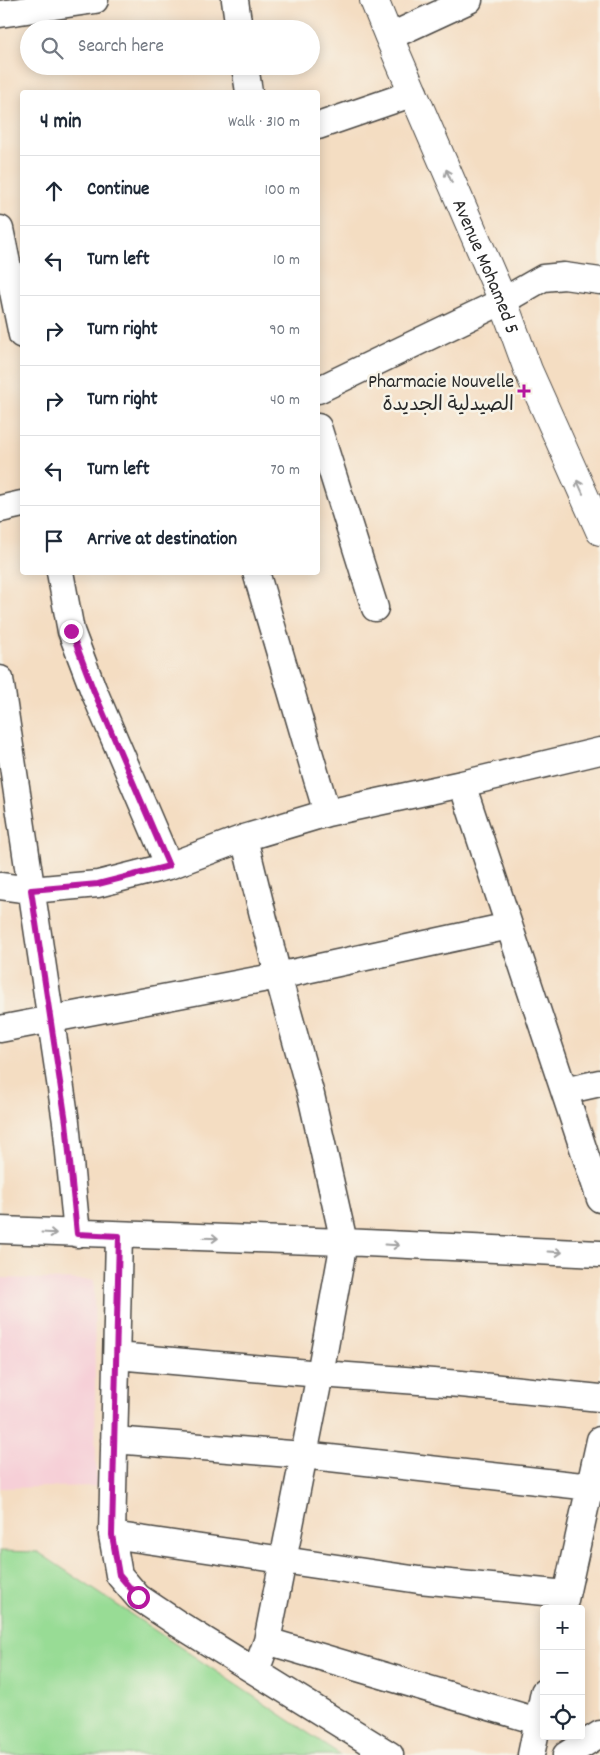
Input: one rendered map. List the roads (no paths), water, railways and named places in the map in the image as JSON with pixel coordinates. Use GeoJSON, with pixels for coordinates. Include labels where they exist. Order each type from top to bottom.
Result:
{"type":"FeatureCollection","features":[{"type":"Feature","properties":{"kind":"main road","name":"Avenue Mohamed 5"},"geometry":{"type":"LineString","coordinates":[[374,0],[503,301],[528,370],[600,531]]}},
{"type":"Feature","properties":{"kind":"street"},"geometry":{"type":"LineString","coordinates":[[0,14],[95,0]]}},
{"type":"Feature","properties":{"kind":"street"},"geometry":{"type":"LineString","coordinates":[[235,0],[238,20]]}},
{"type":"Feature","properties":{"kind":"street"},"geometry":{"type":"LineString","coordinates":[[389,37],[469,0]]}},
{"type":"Feature","properties":{"kind":"street"},"geometry":{"type":"LineString","coordinates":[[246,75],[249,90]]}},
{"type":"Feature","properties":{"kind":"street"},"geometry":{"type":"LineString","coordinates":[[320,125],[414,93]]}},
{"type":"Feature","properties":{"kind":"street"},"geometry":{"type":"LineString","coordinates":[[0,229],[20,325]]}},
{"type":"Feature","properties":{"kind":"street"},"geometry":{"type":"LineString","coordinates":[[320,389],[503,301],[543,278],[564,276],[600,281]]}},
{"type":"Feature","properties":{"kind":"street"},"geometry":{"type":"LineString","coordinates":[[320,433],[375,608]]}},
{"type":"Feature","properties":{"kind":"street"},"geometry":{"type":"LineString","coordinates":[[0,509],[20,504]]}},
{"type":"Feature","properties":{"kind":"street"},"geometry":{"type":"LineString","coordinates":[[61,575],[71,631],[93,689],[169,866]]}},
{"type":"Feature","properties":{"kind":"street"},"geometry":{"type":"LineString","coordinates":[[257,575],[327,813]]}},
{"type":"Feature","properties":{"kind":"street"},"geometry":{"type":"LineString","coordinates":[[1,686],[66,1122],[77,1234]]}},
{"type":"Feature","properties":{"kind":"street"},"geometry":{"type":"LineString","coordinates":[[0,886],[31,890],[98,884],[169,866],[244,838],[327,813],[600,752]]}},
{"type":"Feature","properties":{"kind":"street"},"geometry":{"type":"LineString","coordinates":[[462,784],[600,1199]]}},
{"type":"Feature","properties":{"kind":"street"},"geometry":{"type":"LineString","coordinates":[[244,838],[278,976],[311,1095],[344,1242],[267,1641],[256,1670]]}},
{"type":"Feature","properties":{"kind":"street"},"geometry":{"type":"LineString","coordinates":[[0,1029],[278,976],[509,926]]}},
{"type":"Feature","properties":{"kind":"street"},"geometry":{"type":"LineString","coordinates":[[564,1091],[600,1083]]}},
{"type":"Feature","properties":{"kind":"street"},"geometry":{"type":"LineString","coordinates":[[0,1230],[119,1236],[344,1242],[600,1254]]}},
{"type":"Feature","properties":{"kind":"street"},"geometry":{"type":"LineString","coordinates":[[119,1236],[112,1535],[119,1575],[138,1597],[177,1623],[256,1670],[390,1755]]}},
{"type":"Feature","properties":{"kind":"street"},"geometry":{"type":"LineString","coordinates":[[117,1356],[461,1384],[600,1398]]}},
{"type":"Feature","properties":{"kind":"street"},"geometry":{"type":"LineString","coordinates":[[114,1440],[303,1455],[595,1487]]}},
{"type":"Feature","properties":{"kind":"street"},"geometry":{"type":"LineString","coordinates":[[112,1535],[564,1601],[595,1487],[600,1440]]}},
{"type":"Feature","properties":{"kind":"street"},"geometry":{"type":"LineString","coordinates":[[267,1641],[537,1721]]}},
{"type":"Feature","properties":{"kind":"street"},"geometry":{"type":"LineString","coordinates":[[531,1755],[543,1695]]}},
{"type":"Feature","properties":{"kind":"street"},"geometry":{"type":"LineString","coordinates":[[566,1755],[600,1734]]}},
{"type":"Feature","properties":{"kind":"place","name":"Pharmacie Nouvelle الصيدلية الجديدة"},"geometry":{"type":"Point","coordinates":[524,391]}}]}
